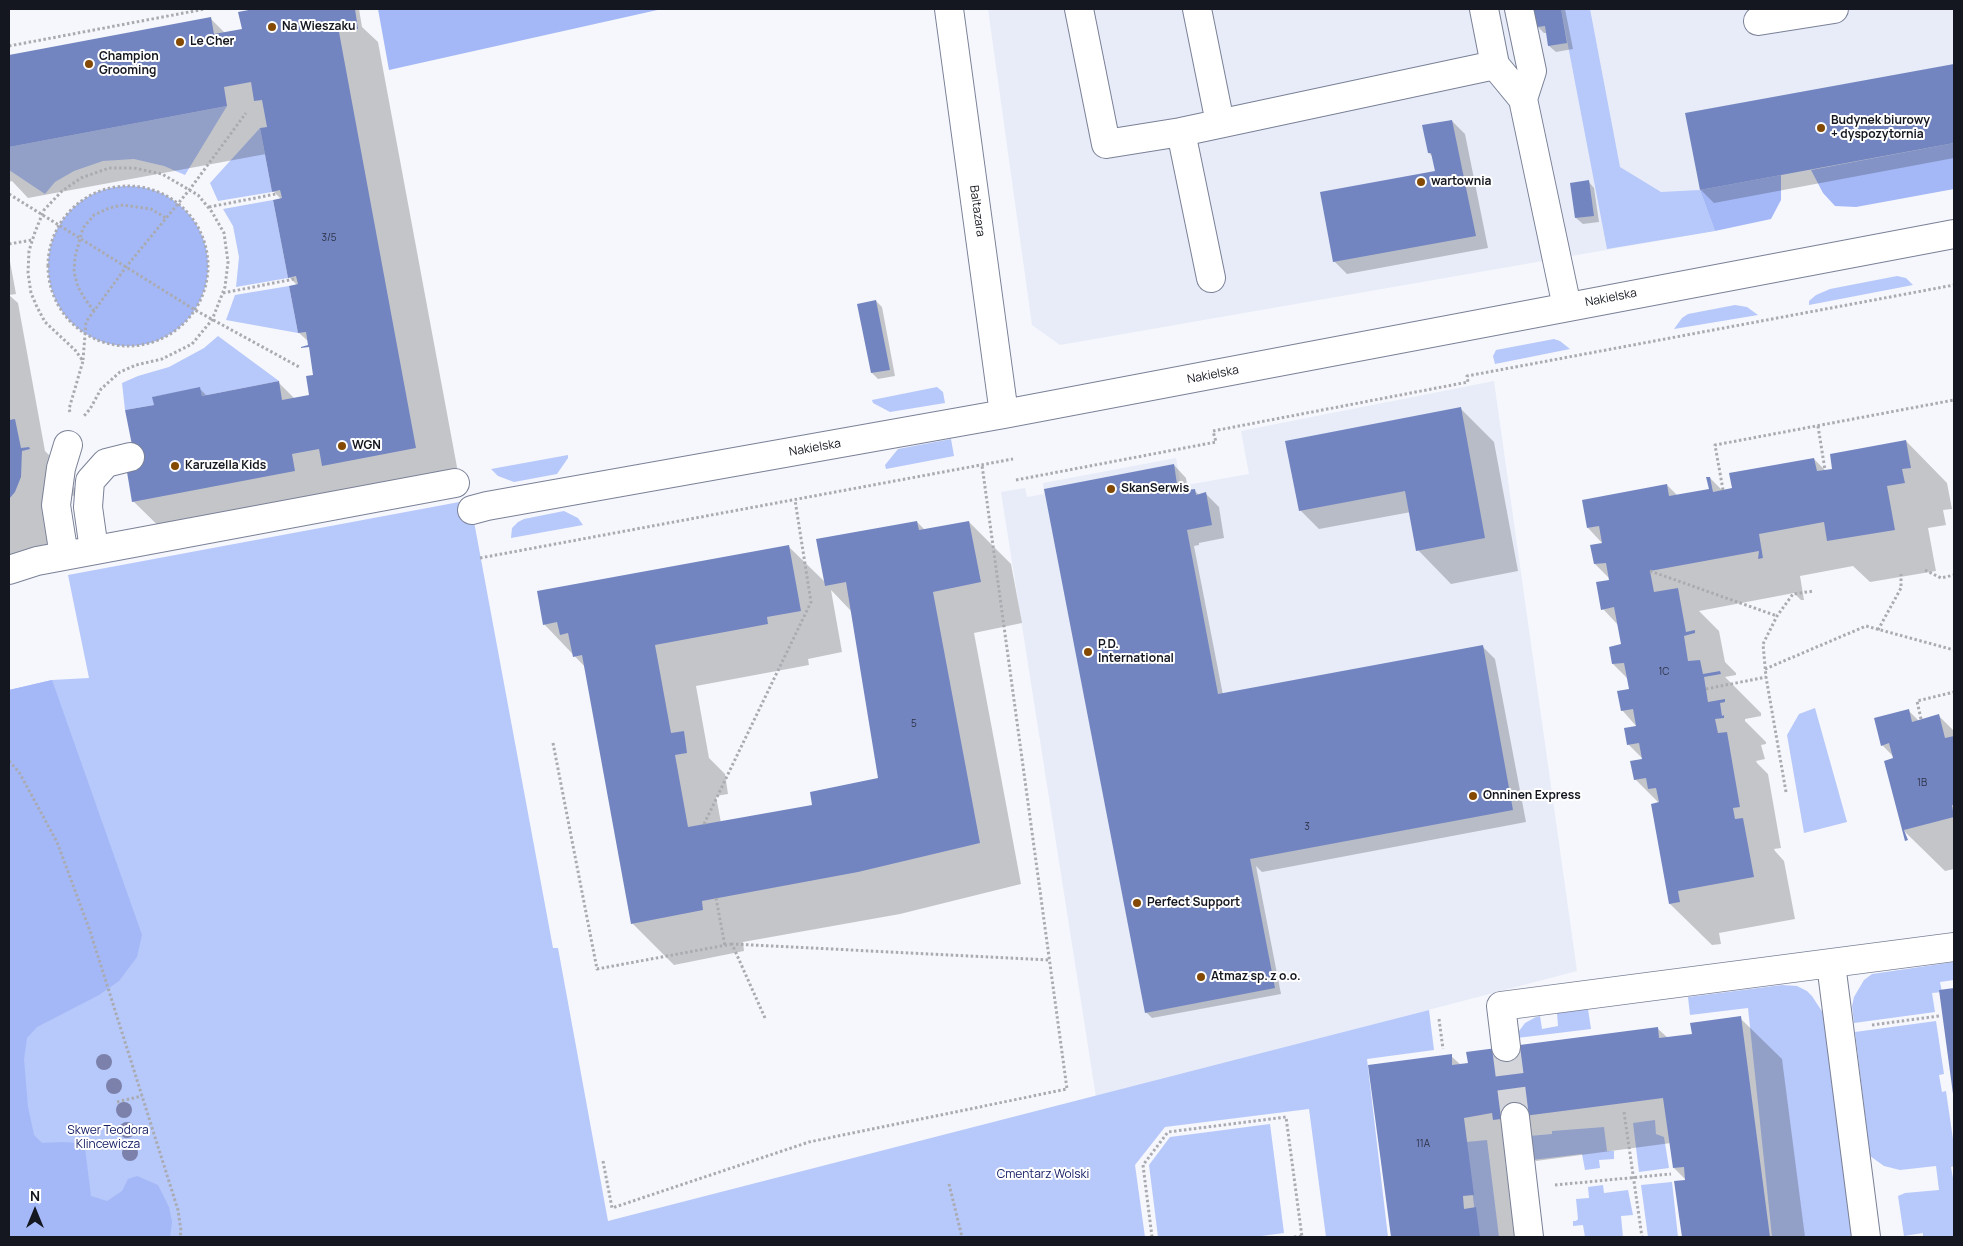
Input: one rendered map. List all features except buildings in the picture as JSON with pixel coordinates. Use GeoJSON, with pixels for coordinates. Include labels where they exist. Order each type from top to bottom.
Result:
{"type":"FeatureCollection","features":[{"type":"Feature","properties":{"kind":"street","name":"Baltazara"},"geometry":{"type":"LineString","coordinates":[[949,9],[1004,414]]}},
{"type":"Feature","properties":{"kind":"street"},"geometry":{"type":"LineString","coordinates":[[1080,9],[1106,144],[1181,132],[1495,65]]}},
{"type":"Feature","properties":{"kind":"street"},"geometry":{"type":"LineString","coordinates":[[1484,9],[1495,65],[1523,100],[1567,307]]}},
{"type":"Feature","properties":{"kind":"street"},"geometry":{"type":"LineString","coordinates":[[1519,9],[1532,71],[1523,100]]}},
{"type":"Feature","properties":{"kind":"street"},"geometry":{"type":"LineString","coordinates":[[1758,21],[1834,9]]}},
{"type":"Feature","properties":{"kind":"street"},"geometry":{"type":"LineString","coordinates":[[1203,10],[1220,123]]}},
{"type":"Feature","properties":{"kind":"street"},"geometry":{"type":"LineString","coordinates":[[1181,132],[1211,278]]}},
{"type":"Feature","properties":{"kind":"street","name":"Nakielska"},"geometry":{"type":"LineString","coordinates":[[472,510],[1004,414],[1954,234]]}},
{"type":"Feature","properties":{"kind":"street"},"geometry":{"type":"LineString","coordinates":[[64,556],[56,505],[61,468],[72,435]]}},
{"type":"Feature","properties":{"kind":"street"},"geometry":{"type":"LineString","coordinates":[[94,550],[88,507],[90,481],[106,463],[130,457]]}},
{"type":"Feature","properties":{"kind":"street"},"geometry":{"type":"LineString","coordinates":[[9,570],[37,561],[456,483]]}},
{"type":"Feature","properties":{"kind":"street"},"geometry":{"type":"LineString","coordinates":[[1506,1047],[1501,1006],[1954,947]]}},
{"type":"Feature","properties":{"kind":"street"},"geometry":{"type":"LineString","coordinates":[[1831,964],[1866,1237]]}},
{"type":"Feature","properties":{"kind":"street"},"geometry":{"type":"LineString","coordinates":[[1515,1117],[1529,1237]]}},
{"type":"Feature","properties":{"kind":"path"},"geometry":{"type":"LineString","coordinates":[[9,46],[205,9]]}},
{"type":"Feature","properties":{"kind":"path"},"geometry":{"type":"LineString","coordinates":[[72,435],[69,409],[84,361],[86,322],[126,267],[190,189],[246,113]]}},
{"type":"Feature","properties":{"kind":"path"},"geometry":{"type":"LineString","coordinates":[[72,435],[101,389],[120,372],[162,359],[192,344],[212,320],[222,293],[228,262],[224,233],[209,208],[198,195],[162,174],[134,168],[108,168],[81,178],[62,191],[42,215],[29,251],[28,273],[31,293],[45,322],[84,361]]}},
{"type":"Feature","properties":{"kind":"path"},"geometry":{"type":"LineString","coordinates":[[126,186],[166,193],[191,215],[207,247],[210,263],[204,295],[196,310],[183,326],[169,336],[151,342],[126,347],[106,346],[85,336],[55,301],[48,262],[58,225],[71,209],[88,195],[110,188],[126,186]]}},
{"type":"Feature","properties":{"kind":"path"},"geometry":{"type":"LineString","coordinates":[[9,194],[212,320],[301,368]]}},
{"type":"Feature","properties":{"kind":"path"},"geometry":{"type":"LineString","coordinates":[[209,208],[276,194]]}},
{"type":"Feature","properties":{"kind":"path"},"geometry":{"type":"LineString","coordinates":[[94,310],[78,287],[74,272],[75,258],[83,228],[94,215],[108,208],[123,205],[151,209],[166,218]]}},
{"type":"Feature","properties":{"kind":"path"},"geometry":{"type":"LineString","coordinates":[[9,244],[32,240]]}},
{"type":"Feature","properties":{"kind":"path"},"geometry":{"type":"LineString","coordinates":[[222,293],[294,280]]}},
{"type":"Feature","properties":{"kind":"path"},"geometry":{"type":"LineString","coordinates":[[1016,480],[1216,442],[1213,431],[1468,382],[1467,376],[1954,284]]}},
{"type":"Feature","properties":{"kind":"path"},"geometry":{"type":"LineString","coordinates":[[1723,490],[1715,445],[1954,400]]}},
{"type":"Feature","properties":{"kind":"path"},"geometry":{"type":"LineString","coordinates":[[1818,426],[1825,470]]}},
{"type":"Feature","properties":{"kind":"path"},"geometry":{"type":"LineString","coordinates":[[480,558],[1012,459]]}},
{"type":"Feature","properties":{"kind":"path"},"geometry":{"type":"LineString","coordinates":[[603,1161],[612,1208],[809,1142],[1067,1089],[982,465]]}},
{"type":"Feature","properties":{"kind":"path"},"geometry":{"type":"LineString","coordinates":[[704,824],[811,602],[795,500]]}},
{"type":"Feature","properties":{"kind":"path"},"geometry":{"type":"LineString","coordinates":[[1925,570],[1940,578],[1954,575]]}},
{"type":"Feature","properties":{"kind":"path"},"geometry":{"type":"LineString","coordinates":[[1650,571],[1777,616]]}},
{"type":"Feature","properties":{"kind":"path"},"geometry":{"type":"LineString","coordinates":[[1878,630],[1901,588],[1901,574]]}},
{"type":"Feature","properties":{"kind":"path"},"geometry":{"type":"LineString","coordinates":[[1786,792],[1762,644],[1777,616],[1792,594],[1814,591]]}},
{"type":"Feature","properties":{"kind":"path"},"geometry":{"type":"LineString","coordinates":[[1765,669],[1866,626],[1954,650]]}},
{"type":"Feature","properties":{"kind":"path"},"geometry":{"type":"LineString","coordinates":[[1706,689],[1766,677]]}},
{"type":"Feature","properties":{"kind":"path"},"geometry":{"type":"LineString","coordinates":[[1921,719],[1916,701],[1954,692]]}},
{"type":"Feature","properties":{"kind":"path"},"geometry":{"type":"LineString","coordinates":[[553,742],[597,969],[732,944],[1049,960]]}},
{"type":"Feature","properties":{"kind":"path"},"geometry":{"type":"LineString","coordinates":[[9,761],[19,772],[57,842],[90,931],[178,1210],[180,1237]]}},
{"type":"Feature","properties":{"kind":"path"},"geometry":{"type":"LineString","coordinates":[[716,898],[725,946]]}},
{"type":"Feature","properties":{"kind":"path"},"geometry":{"type":"LineString","coordinates":[[732,944],[765,1018]]}},
{"type":"Feature","properties":{"kind":"path"},"geometry":{"type":"LineString","coordinates":[[1839,1030],[1939,1016]]}},
{"type":"Feature","properties":{"kind":"path"},"geometry":{"type":"LineString","coordinates":[[1439,1019],[1443,1049]]}},
{"type":"Feature","properties":{"kind":"path"},"geometry":{"type":"LineString","coordinates":[[117,1102],[142,1096]]}},
{"type":"Feature","properties":{"kind":"path"},"geometry":{"type":"LineString","coordinates":[[1624,1112],[1642,1237]]}},
{"type":"Feature","properties":{"kind":"path"},"geometry":{"type":"LineString","coordinates":[[1152,1237],[1143,1165],[1168,1132],[1286,1116],[1302,1237],[1294,1237]]}},
{"type":"Feature","properties":{"kind":"path"},"geometry":{"type":"LineString","coordinates":[[1523,1188],[1671,1174]]}},
{"type":"Feature","properties":{"kind":"path"},"geometry":{"type":"LineString","coordinates":[[949,1184],[962,1237]]}},
{"type":"Feature","properties":{"kind":"shaded area"},"geometry":{"type":"Polygon","coordinates":[[[378,9],[662,9],[389,70],[378,9]]]}},
{"type":"Feature","properties":{"kind":"shaded area"},"geometry":{"type":"Polygon","coordinates":[[[988,9],[1954,9],[1954,143],[1706,189],[1715,231],[1060,345],[1032,325],[988,9]]]}},
{"type":"Feature","properties":{"kind":"shaded area"},"geometry":{"type":"Polygon","coordinates":[[[1954,143],[1954,189],[1856,207],[1835,206],[1823,193],[1811,170],[1954,143]]]}},
{"type":"Feature","properties":{"kind":"shaded area"},"geometry":{"type":"Polygon","coordinates":[[[1781,175],[1781,200],[1771,219],[1715,231],[1700,190],[1781,175]]]}},
{"type":"Feature","properties":{"kind":"shaded area"},"geometry":{"type":"Polygon","coordinates":[[[136,186],[166,195],[185,209],[195,221],[202,235],[207,250],[207,282],[202,297],[195,311],[185,323],[173,333],[151,343],[136,346],[120,346],[105,343],[83,333],[61,311],[49,282],[48,258],[51,243],[61,221],[83,199],[112,187],[136,186]]]}},
{"type":"Feature","properties":{"kind":"shaded area","name":"P.D. International"},"geometry":{"type":"Polygon","coordinates":[[[1494,381],[1577,971],[1096,1097],[1001,492],[1025,488],[1027,497],[1044,494],[1043,483],[1176,458],[1181,486],[1249,474],[1241,431],[1494,381]]]}},
{"type":"Feature","properties":{"kind":"shaded area"},"geometry":{"type":"Polygon","coordinates":[[[52,680],[142,935],[137,957],[119,981],[99,995],[37,1027],[27,1038],[24,1059],[28,1107],[34,1135],[42,1143],[79,1143],[85,1148],[91,1196],[107,1201],[122,1191],[128,1179],[137,1176],[158,1185],[169,1207],[172,1222],[170,1237],[9,1237],[9,690],[52,680]]]}},
{"type":"Feature","properties":{"kind":"green space"},"geometry":{"type":"Polygon","coordinates":[[[1561,9],[1590,9],[1620,167],[1661,192],[1700,190],[1715,231],[1607,249],[1561,9]]]}},
{"type":"Feature","properties":{"kind":"green space"},"geometry":{"type":"Polygon","coordinates":[[[227,106],[185,175],[164,166],[134,159],[103,161],[74,171],[55,182],[45,194],[9,170],[9,147],[227,106]]]}},
{"type":"Feature","properties":{"kind":"green space"},"geometry":{"type":"Polygon","coordinates":[[[260,128],[272,192],[218,201],[210,183],[260,128]]]}},
{"type":"Feature","properties":{"kind":"green space"},"geometry":{"type":"Polygon","coordinates":[[[273,200],[288,278],[236,287],[239,257],[233,226],[223,209],[273,200]]]}},
{"type":"Feature","properties":{"kind":"green space"},"geometry":{"type":"Polygon","coordinates":[[[1897,276],[1906,278],[1913,285],[1809,305],[1809,301],[1816,295],[1830,289],[1897,276]]]}},
{"type":"Feature","properties":{"kind":"green space"},"geometry":{"type":"Polygon","coordinates":[[[289,286],[298,333],[226,320],[235,295],[289,286]]]}},
{"type":"Feature","properties":{"kind":"green space"},"geometry":{"type":"Polygon","coordinates":[[[1735,305],[1747,307],[1758,315],[1674,329],[1682,318],[1688,314],[1735,305]]]}},
{"type":"Feature","properties":{"kind":"green space"},"geometry":{"type":"Polygon","coordinates":[[[218,336],[279,381],[202,396],[200,388],[153,397],[154,405],[125,410],[122,383],[169,367],[204,348],[218,336]]]}},
{"type":"Feature","properties":{"kind":"green space"},"geometry":{"type":"Polygon","coordinates":[[[1554,339],[1570,349],[1495,364],[1493,356],[1496,350],[1554,339]]]}},
{"type":"Feature","properties":{"kind":"green space"},"geometry":{"type":"Polygon","coordinates":[[[937,387],[943,392],[945,403],[890,412],[873,403],[872,400],[937,387]]]}},
{"type":"Feature","properties":{"kind":"green space"},"geometry":{"type":"Polygon","coordinates":[[[951,439],[954,456],[886,469],[885,465],[898,449],[951,439]]]}},
{"type":"Feature","properties":{"kind":"green space"},"geometry":{"type":"Polygon","coordinates":[[[568,455],[568,458],[557,474],[514,482],[498,476],[491,469],[568,455]]]}},
{"type":"Feature","properties":{"kind":"green space"},"geometry":{"type":"Polygon","coordinates":[[[470,500],[553,948],[558,948],[608,1221],[1429,1010],[1434,1050],[1367,1059],[1388,1237],[1326,1237],[1309,1109],[1165,1127],[1135,1165],[1145,1237],[9,1237],[9,690],[52,680],[89,678],[68,575],[470,500]]]}},
{"type":"Feature","properties":{"kind":"green space"},"geometry":{"type":"Polygon","coordinates":[[[564,511],[578,518],[583,525],[511,538],[512,528],[518,522],[524,519],[564,511]]]}},
{"type":"Feature","properties":{"kind":"green space"},"geometry":{"type":"Polygon","coordinates":[[[1815,708],[1847,822],[1804,833],[1787,735],[1799,714],[1815,708]]]}},
{"type":"Feature","properties":{"kind":"green space"},"geometry":{"type":"Polygon","coordinates":[[[1954,962],[1954,980],[1940,982],[1942,992],[1932,993],[1935,1012],[1854,1023],[1852,1006],[1854,997],[1864,980],[1872,974],[1954,962]]]}},
{"type":"Feature","properties":{"kind":"green space"},"geometry":{"type":"Polygon","coordinates":[[[1782,985],[1797,986],[1807,991],[1823,1013],[1852,1237],[1772,1237],[1748,1008],[1690,1015],[1688,997],[1782,985]]]}},
{"type":"Feature","properties":{"kind":"green space"},"geometry":{"type":"Polygon","coordinates":[[[1588,1009],[1591,1029],[1517,1038],[1519,1031],[1525,1023],[1536,1017],[1540,1016],[1542,1029],[1558,1026],[1557,1013],[1588,1009]]]}},
{"type":"Feature","properties":{"kind":"green space"},"geometry":{"type":"Polygon","coordinates":[[[1936,1021],[1944,1074],[1939,1075],[1942,1092],[1946,1091],[1954,1146],[1954,1166],[1951,1167],[1954,1184],[1954,1237],[1923,1237],[1923,1233],[1904,1236],[1898,1196],[1905,1193],[1939,1190],[1936,1166],[1900,1170],[1884,1166],[1870,1156],[1855,1032],[1936,1021]]]}},
{"type":"Feature","properties":{"kind":"green space"},"geometry":{"type":"Polygon","coordinates":[[[1655,1120],[1656,1134],[1664,1137],[1669,1168],[1639,1172],[1633,1123],[1655,1120]]]}},
{"type":"Feature","properties":{"kind":"green space"},"geometry":{"type":"Polygon","coordinates":[[[1270,1124],[1284,1233],[1254,1237],[1158,1237],[1149,1165],[1170,1137],[1270,1124]]]}},
{"type":"Feature","properties":{"kind":"green space"},"geometry":{"type":"Polygon","coordinates":[[[1604,1127],[1607,1151],[1614,1151],[1614,1159],[1599,1160],[1600,1168],[1585,1170],[1582,1154],[1532,1160],[1529,1136],[1552,1134],[1552,1131],[1604,1127]]]}},
{"type":"Feature","properties":{"kind":"green space"},"geometry":{"type":"Polygon","coordinates":[[[1487,1140],[1499,1237],[1478,1237],[1466,1142],[1487,1140]]]}},
{"type":"Feature","properties":{"kind":"green space"},"geometry":{"type":"Polygon","coordinates":[[[1672,1182],[1678,1237],[1648,1237],[1641,1185],[1672,1182]]]}},
{"type":"Feature","properties":{"kind":"green space"},"geometry":{"type":"Polygon","coordinates":[[[1603,1185],[1604,1193],[1628,1190],[1633,1215],[1621,1216],[1623,1237],[1585,1237],[1583,1225],[1573,1226],[1573,1221],[1578,1219],[1576,1199],[1589,1198],[1588,1187],[1603,1185]]]}},
{"type":"Feature","properties":{"kind":"tunnel"},"geometry":{"type":"LineString","coordinates":[[1506,1047],[1515,1117]]}},
{"type":"Feature","properties":{"kind":"place","name":"Na Wieszaku"},"geometry":{"type":"Point","coordinates":[272,27]}},
{"type":"Feature","properties":{"kind":"place","name":"Le Cher"},"geometry":{"type":"Point","coordinates":[180,42]}},
{"type":"Feature","properties":{"kind":"place","name":"Champion Grooming"},"geometry":{"type":"Point","coordinates":[89,64]}},
{"type":"Feature","properties":{"kind":"place","name":"Budynek biurowy + dyspozytornia"},"geometry":{"type":"Point","coordinates":[1821,128]}},
{"type":"Feature","properties":{"kind":"place","name":"wartownia"},"geometry":{"type":"Point","coordinates":[1421,182]}},
{"type":"Feature","properties":{"kind":"place","name":"WGN"},"geometry":{"type":"Point","coordinates":[342,446]}},
{"type":"Feature","properties":{"kind":"place","name":"Karuzella Kids"},"geometry":{"type":"Point","coordinates":[175,466]}},
{"type":"Feature","properties":{"kind":"place","name":"SkanSerwis"},"geometry":{"type":"Point","coordinates":[1111,489]}},
{"type":"Feature","properties":{"kind":"place","name":"P.D. International"},"geometry":{"type":"Point","coordinates":[1088,652]}},
{"type":"Feature","properties":{"kind":"place","name":"Onninen Express"},"geometry":{"type":"Point","coordinates":[1473,796]}},
{"type":"Feature","properties":{"kind":"place","name":"Perfect Support"},"geometry":{"type":"Point","coordinates":[1137,903]}},
{"type":"Feature","properties":{"kind":"place","name":"Atmaz sp. z o.o."},"geometry":{"type":"Point","coordinates":[1201,977]}},
{"type":"Feature","properties":{"kind":"park label","name":"Skwer Teodora Klincewicza"},"geometry":{"type":"Point","coordinates":[108,1138]}},
{"type":"Feature","properties":{"kind":"park label","name":"Cmentarz Wolski"},"geometry":{"type":"Point","coordinates":[1043,1175]}}]}
